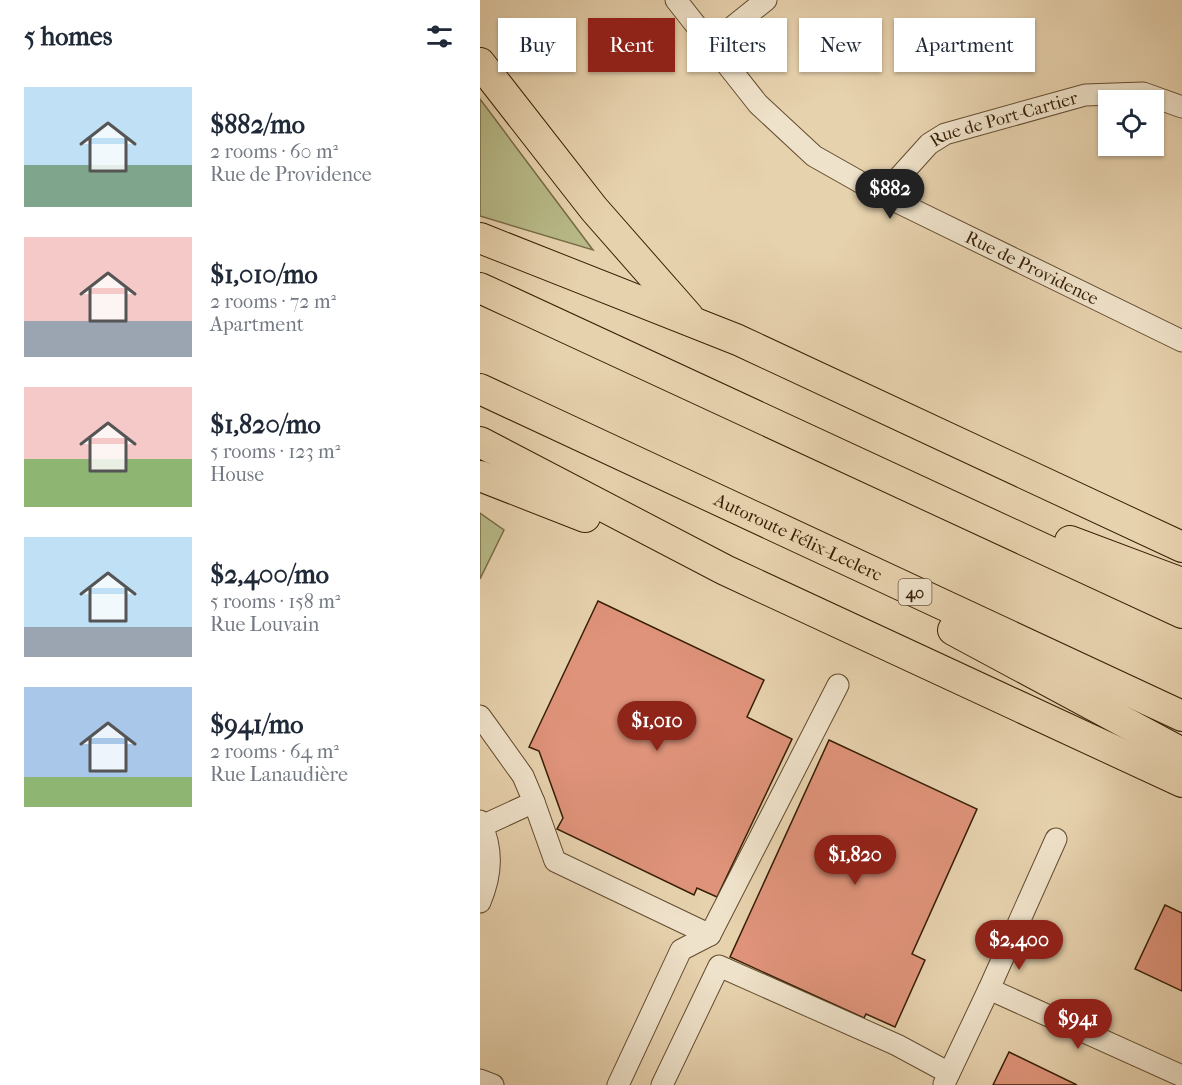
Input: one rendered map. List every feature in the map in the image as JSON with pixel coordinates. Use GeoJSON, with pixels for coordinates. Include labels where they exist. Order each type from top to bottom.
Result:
{"type":"FeatureCollection","features":[{"type":"Feature","properties":{"kind":"highway"},"geometry":{"type":"LineString","coordinates":[[480,63],[594,209],[692,320]]}},
{"type":"Feature","properties":{"kind":"highway"},"geometry":{"type":"LineString","coordinates":[[480,238],[692,320],[1182,547]]}},
{"type":"Feature","properties":{"kind":"highway"},"geometry":{"type":"LineString","coordinates":[[480,288],[1182,613]]}},
{"type":"Feature","properties":{"kind":"highway","name":"Autoroute Félix-Leclerc"},"geometry":{"type":"LineString","coordinates":[[480,389],[1182,716]]}},
{"type":"Feature","properties":{"kind":"highway"},"geometry":{"type":"LineString","coordinates":[[480,442],[725,570],[1182,782]]}},
{"type":"Feature","properties":{"kind":"highway"},"geometry":{"type":"LineString","coordinates":[[865,465],[1182,583]]}},
{"type":"Feature","properties":{"kind":"highway"},"geometry":{"type":"LineString","coordinates":[[648,467],[1182,753]]}},
{"type":"Feature","properties":{"kind":"highway"},"geometry":{"type":"LineString","coordinates":[[480,476],[725,570]]}},
{"type":"Feature","properties":{"kind":"street","name":"Rue de Providence"},"geometry":{"type":"LineString","coordinates":[[676,0],[690,18]]}},
{"type":"Feature","properties":{"kind":"street"},"geometry":{"type":"LineString","coordinates":[[744,18],[766,0]]}},
{"type":"Feature","properties":{"kind":"street","name":"Rue de Providence"},"geometry":{"type":"LineString","coordinates":[[732,72],[758,104],[814,156],[883,195],[1182,340]]}},
{"type":"Feature","properties":{"kind":"street","name":"Rue de Port-Cartier"},"geometry":{"type":"LineString","coordinates":[[883,195],[929,144],[945,134],[1085,95],[1143,93],[1182,107]]}},
{"type":"Feature","properties":{"kind":"street"},"geometry":{"type":"LineString","coordinates":[[618,1085],[681,950],[710,935],[838,686]]}},
{"type":"Feature","properties":{"kind":"street"},"geometry":{"type":"LineString","coordinates":[[480,716],[523,776],[555,861],[710,935]]}},
{"type":"Feature","properties":{"kind":"street"},"geometry":{"type":"LineString","coordinates":[[480,902],[486,888],[490,866],[489,845],[481,823],[534,802]]}},
{"type":"Feature","properties":{"kind":"street"},"geometry":{"type":"LineString","coordinates":[[662,1085],[718,966],[897,1045],[946,1079],[989,990],[1056,839]]}},
{"type":"Feature","properties":{"kind":"street"},"geometry":{"type":"LineString","coordinates":[[989,990],[1182,1076]]}},
{"type":"Feature","properties":{"kind":"street"},"geometry":{"type":"LineString","coordinates":[[480,1080],[493,1085]]}},
{"type":"Feature","properties":{"kind":"green space"},"geometry":{"type":"Polygon","coordinates":[[[480,99],[593,250],[480,216],[480,99]]]}},
{"type":"Feature","properties":{"kind":"green space"},"geometry":{"type":"Polygon","coordinates":[[[480,513],[504,530],[480,579],[480,513]]]}},
{"type":"Feature","properties":{"kind":"building"},"geometry":{"type":"Polygon","coordinates":[[[598,601],[764,680],[747,717],[792,739],[717,897],[697,888],[694,895],[557,829],[563,818],[539,751],[529,747],[598,601]]]}},
{"type":"Feature","properties":{"kind":"building"},"geometry":{"type":"Polygon","coordinates":[[[829,740],[977,809],[912,954],[925,960],[895,1027],[866,1014],[864,1018],[730,957],[829,740]]]}},
{"type":"Feature","properties":{"kind":"building"},"geometry":{"type":"Polygon","coordinates":[[[1165,905],[1182,913],[1182,991],[1135,969],[1165,905]]]}},
{"type":"Feature","properties":{"kind":"building"},"geometry":{"type":"Polygon","coordinates":[[[1009,1052],[1077,1085],[993,1085],[1009,1052]]]}}]}
